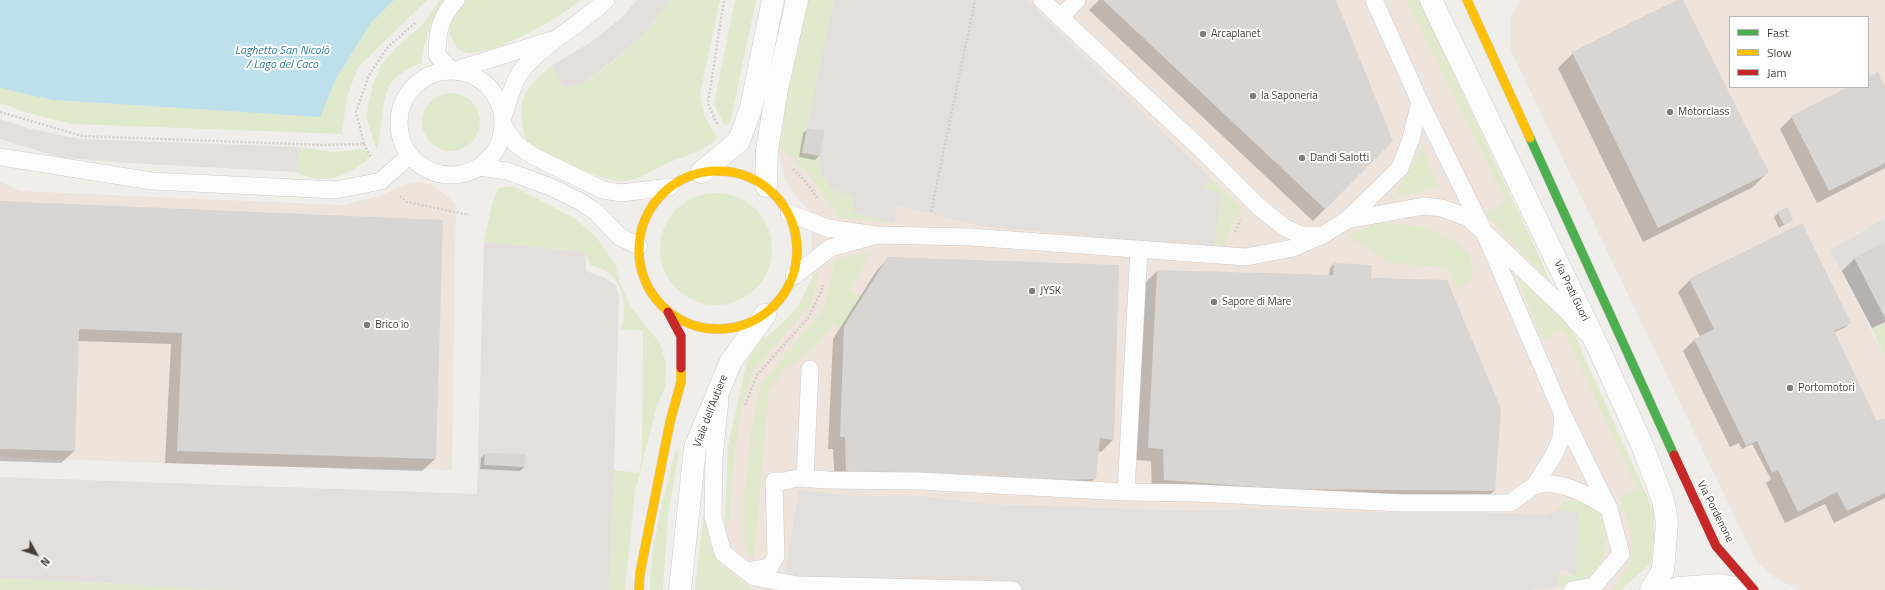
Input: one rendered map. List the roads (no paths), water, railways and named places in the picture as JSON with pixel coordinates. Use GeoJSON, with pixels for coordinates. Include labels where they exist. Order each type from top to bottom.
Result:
{"type":"FeatureCollection","features":[{"type":"Feature","properties":{"kind":"street"},"geometry":{"type":"LineString","coordinates":[[702,172],[739,141],[751,108],[773,0]]}},
{"type":"Feature","properties":{"kind":"street"},"geometry":{"type":"LineString","coordinates":[[766,186],[767,150],[777,89],[797,0]]}},
{"type":"Feature","properties":{"kind":"street","name":"Via Prati Guori"},"geometry":{"type":"LineString","coordinates":[[1431,0],[1599,349],[1643,447],[1663,500],[1667,523],[1666,550],[1663,570],[1651,590]]}},
{"type":"Feature","properties":{"kind":"street","name":"Via Pordenone"},"geometry":{"type":"LineString","coordinates":[[1467,0],[1716,546],[1754,590]]}},
{"type":"Feature","properties":{"kind":"street"},"geometry":{"type":"LineString","coordinates":[[639,590],[640,573],[667,437],[681,382],[681,336],[668,312],[651,294],[641,271],[639,246],[644,223],[654,203],[670,187],[686,178],[702,172],[732,172],[747,176],[766,186],[779,198],[789,213],[796,234],[798,255],[794,276],[783,298],[765,315],[742,327],[716,330],[691,326],[668,312]]}},
{"type":"Feature","properties":{"kind":"street","name":"Viale dell'Autiere"},"geometry":{"type":"LineString","coordinates":[[680,590],[695,448],[731,361],[765,315]]}},
{"type":"Feature","properties":{"kind":"street"},"geometry":{"type":"LineString","coordinates":[[1674,590],[1679,588],[1719,585],[1746,590]]}},
{"type":"Feature","properties":{"kind":"lane"},"geometry":{"type":"LineString","coordinates":[[456,0],[448,9],[437,35],[437,55],[452,71],[466,73],[480,79],[492,90],[499,102],[503,121],[516,144],[533,156],[603,190],[621,193],[670,187]]}},
{"type":"Feature","properties":{"kind":"lane"},"geometry":{"type":"LineString","coordinates":[[555,39],[452,71],[435,73],[421,81],[409,93],[401,108],[399,124],[402,140],[410,155],[420,165],[432,171],[445,174],[459,174],[479,167],[489,159],[496,149],[503,121],[521,72],[555,39],[593,13],[606,0]]}},
{"type":"Feature","properties":{"kind":"lane"},"geometry":{"type":"LineString","coordinates":[[1042,0],[1186,135],[1254,202],[1284,228],[1301,235],[1323,235]]}},
{"type":"Feature","properties":{"kind":"lane"},"geometry":{"type":"LineString","coordinates":[[1060,18],[1077,0]]}},
{"type":"Feature","properties":{"kind":"lane"},"geometry":{"type":"LineString","coordinates":[[1374,0],[1420,102],[1484,234],[1563,415],[1609,509],[1621,554],[1594,586],[1572,590]]}},
{"type":"Feature","properties":{"kind":"lane"},"geometry":{"type":"LineString","coordinates":[[789,213],[827,228],[877,235],[970,237],[1246,257],[1270,253],[1293,248],[1323,235],[1348,220],[1400,168],[1411,139],[1420,102]]}},
{"type":"Feature","properties":{"kind":"lane"},"geometry":{"type":"LineString","coordinates":[[0,157],[152,181],[336,190],[381,181],[410,155]]}},
{"type":"Feature","properties":{"kind":"lane"},"geometry":{"type":"LineString","coordinates":[[479,167],[507,171],[575,199],[596,212],[620,237],[639,246]]}},
{"type":"Feature","properties":{"kind":"lane"},"geometry":{"type":"LineString","coordinates":[[1348,220],[1424,206],[1442,208],[1469,218],[1484,234],[1567,311],[1599,349]]}},
{"type":"Feature","properties":{"kind":"lane"},"geometry":{"type":"LineString","coordinates":[[794,276],[830,248],[877,235]]}},
{"type":"Feature","properties":{"kind":"lane"},"geometry":{"type":"LineString","coordinates":[[1126,492],[1138,249]]}},
{"type":"Feature","properties":{"kind":"lane"},"geometry":{"type":"LineString","coordinates":[[805,479],[810,369]]}},
{"type":"Feature","properties":{"kind":"lane"},"geometry":{"type":"LineString","coordinates":[[723,379],[714,458],[713,517],[723,553],[754,577],[798,585],[1013,590]]}},
{"type":"Feature","properties":{"kind":"lane"},"geometry":{"type":"LineString","coordinates":[[1535,486],[1554,456],[1561,438],[1563,415]]}},
{"type":"Feature","properties":{"kind":"lane"},"geometry":{"type":"LineString","coordinates":[[747,571],[770,567],[776,556],[774,481],[785,481],[797,478],[919,481],[1126,492],[1194,493],[1402,503],[1510,503],[1535,486],[1545,483],[1574,490],[1592,497],[1609,509]]}},
{"type":"Feature","properties":{"kind":"water","name":"Laghetto San Nicolò / Lago del Caco"},"geometry":{"type":"Polygon","coordinates":[[[0,0],[394,0],[371,23],[336,79],[320,117],[52,100],[5,89],[0,87],[0,0]]]}},
{"type":"Feature","properties":{"kind":"place","name":"Arcaplanet"},"geometry":{"type":"Point","coordinates":[1203,34]}},
{"type":"Feature","properties":{"kind":"place","name":"la Saponeria"},"geometry":{"type":"Point","coordinates":[1253,96]}},
{"type":"Feature","properties":{"kind":"place","name":"Motorclass"},"geometry":{"type":"Point","coordinates":[1670,112]}},
{"type":"Feature","properties":{"kind":"place","name":"Dandi Salotti"},"geometry":{"type":"Point","coordinates":[1302,158]}},
{"type":"Feature","properties":{"kind":"place","name":"JYSK"},"geometry":{"type":"Point","coordinates":[1032,291]}},
{"type":"Feature","properties":{"kind":"place","name":"Sapore di Mare"},"geometry":{"type":"Point","coordinates":[1214,302]}},
{"type":"Feature","properties":{"kind":"place","name":"Brico io"},"geometry":{"type":"Point","coordinates":[367,325]}},
{"type":"Feature","properties":{"kind":"place","name":"Portomotori"},"geometry":{"type":"Point","coordinates":[1790,388]}}]}
